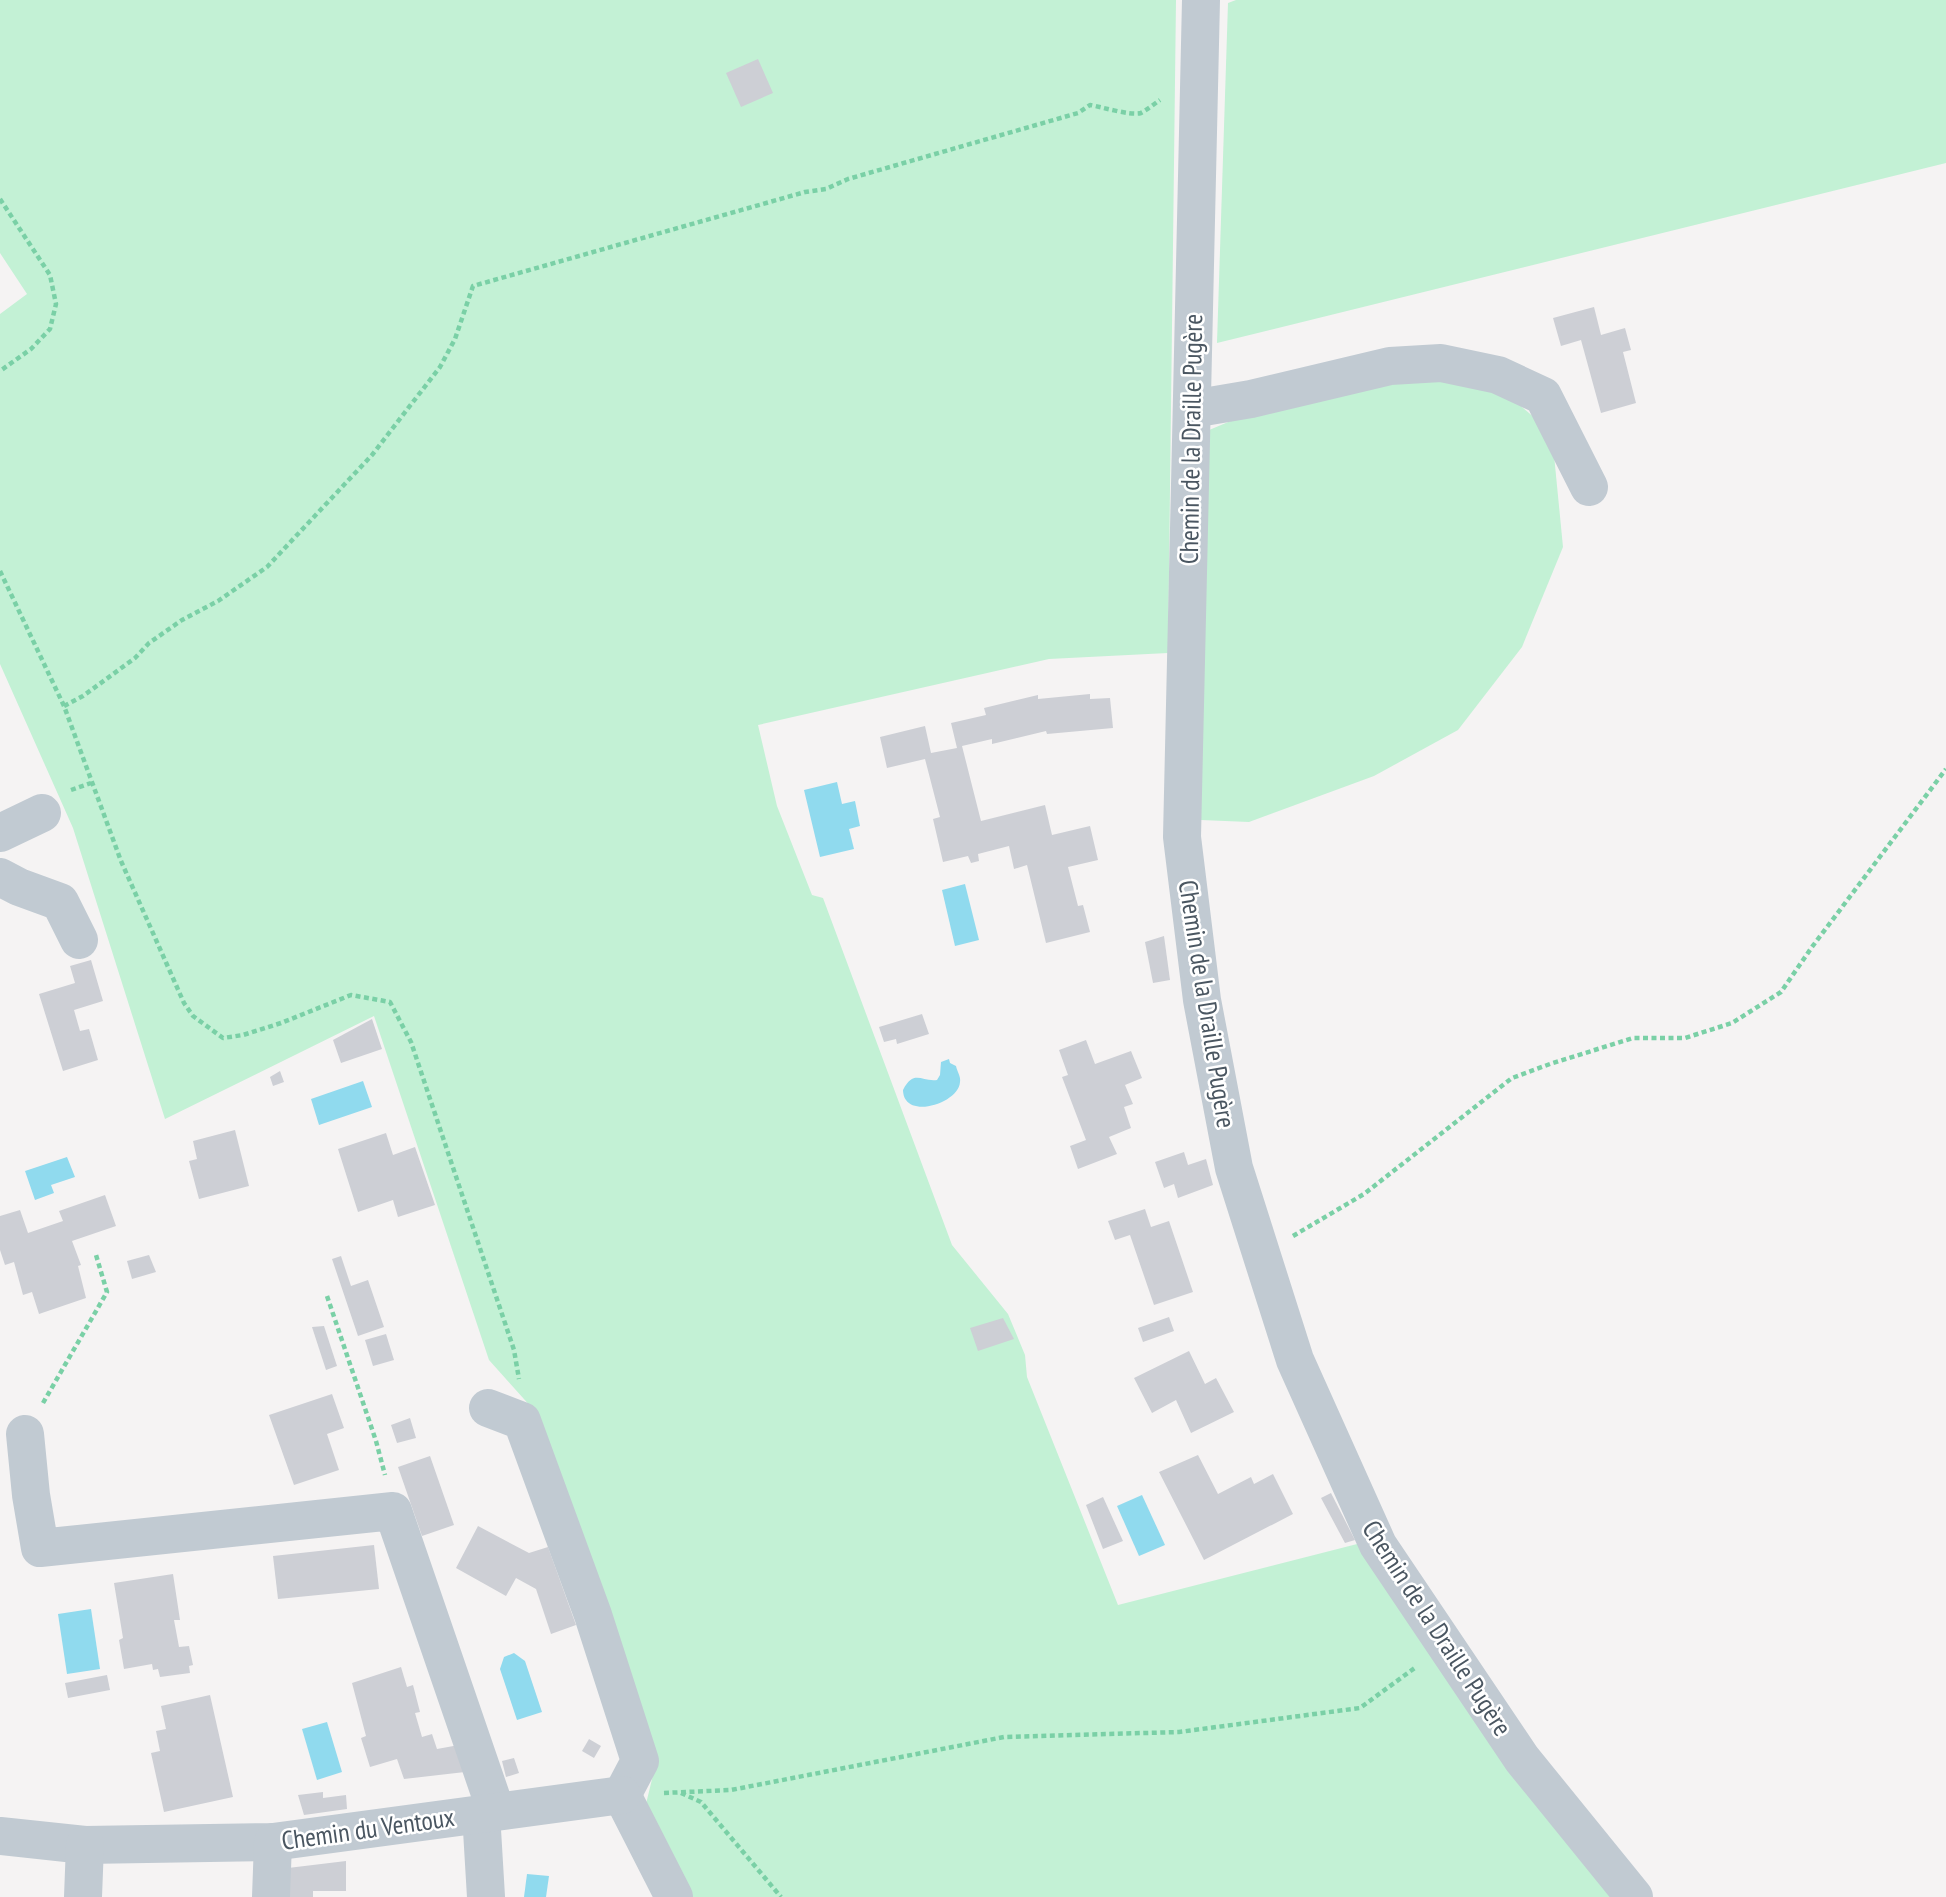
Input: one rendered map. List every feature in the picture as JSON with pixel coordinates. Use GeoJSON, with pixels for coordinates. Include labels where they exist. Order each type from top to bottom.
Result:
{"type":"FeatureCollection","features":[{"type":"Feature","properties":{"kind":"street","name":"Chemin de la Draille Pugère"},"geometry":{"type":"LineString","coordinates":[[1201,0],[1182,837],[1202,1000],[1234,1168],[1295,1360],[1378,1545],[1522,1759],[1633,1897]]}},
{"type":"Feature","properties":{"kind":"street"},"geometry":{"type":"LineString","coordinates":[[1192,409],[1251,399],[1390,366],[1441,363],[1498,375],[1543,396],[1589,487]]}},
{"type":"Feature","properties":{"kind":"street"},"geometry":{"type":"LineString","coordinates":[[0,834],[43,813]]}},
{"type":"Feature","properties":{"kind":"street"},"geometry":{"type":"LineString","coordinates":[[0,877],[60,902],[79,940]]}},
{"type":"Feature","properties":{"kind":"street"},"geometry":{"type":"LineString","coordinates":[[505,1415],[593,1615],[640,1761],[621,1795],[674,1897]]}},
{"type":"Feature","properties":{"kind":"street"},"geometry":{"type":"LineString","coordinates":[[25,1434],[40,1548],[393,1511],[489,1812],[486,1897]]}},
{"type":"Feature","properties":{"kind":"street","name":"Chemin du Ventoux"},"geometry":{"type":"LineString","coordinates":[[0,1836],[85,1846],[273,1842],[621,1795]]}},
{"type":"Feature","properties":{"kind":"street"},"geometry":{"type":"LineString","coordinates":[[271,1897],[273,1842]]}},
{"type":"Feature","properties":{"kind":"street"},"geometry":{"type":"LineString","coordinates":[[83,1897],[85,1846]]}},
{"type":"Feature","properties":{"kind":"path"},"geometry":{"type":"LineString","coordinates":[[64,706],[83,696],[182,620],[218,601],[267,567],[372,455],[440,367],[456,338],[472,286],[805,192],[826,189],[848,178],[1078,114],[1090,105],[1139,114],[1163,98],[1175,84],[1199,82]]}},
{"type":"Feature","properties":{"kind":"path"},"geometry":{"type":"LineString","coordinates":[[0,199],[50,275],[56,304],[50,329],[31,349],[0,371]]}},
{"type":"Feature","properties":{"kind":"path"},"geometry":{"type":"LineString","coordinates":[[0,570],[64,706],[136,897],[184,1003],[193,1016],[223,1038],[243,1035],[281,1023],[351,995],[390,1002],[411,1042],[514,1350],[523,1397],[505,1415]]}},
{"type":"Feature","properties":{"kind":"path"},"geometry":{"type":"LineString","coordinates":[[1261,1251],[1291,1237],[1364,1194],[1512,1078],[1550,1063],[1633,1038],[1685,1038],[1732,1023],[1781,992],[1946,769]]}},
{"type":"Feature","properties":{"kind":"path"},"geometry":{"type":"LineString","coordinates":[[25,1434],[107,1292],[96,1255]]}},
{"type":"Feature","properties":{"kind":"path"},"geometry":{"type":"LineString","coordinates":[[327,1296],[378,1447]]}},
{"type":"Feature","properties":{"kind":"path"},"geometry":{"type":"LineString","coordinates":[[621,1795],[731,1790],[1004,1737],[1179,1732],[1360,1707],[1446,1646]]}},
{"type":"Feature","properties":{"kind":"path"},"geometry":{"type":"LineString","coordinates":[[680,1792],[701,1802],[781,1897]]}},
{"type":"Feature","properties":{"kind":"green space"},"geometry":{"type":"Polygon","coordinates":[[[0,0],[1176,0],[1168,653],[1049,659],[758,725],[777,806],[812,895],[823,898],[952,1245],[1008,1314],[1025,1355],[1027,1377],[1118,1605],[1365,1542],[1619,1897],[690,1897],[644,1812],[655,1767],[532,1408],[489,1360],[374,1016],[165,1119],[73,828],[0,664],[0,314],[27,294],[0,253],[0,0]]]}},
{"type":"Feature","properties":{"kind":"green space"},"geometry":{"type":"Polygon","coordinates":[[[1236,0],[1946,0],[1946,163],[1217,343],[1228,3],[1236,0]]]}},
{"type":"Feature","properties":{"kind":"green space"},"geometry":{"type":"Polygon","coordinates":[[[1407,377],[1457,379],[1508,395],[1536,419],[1554,455],[1563,547],[1522,647],[1458,730],[1374,776],[1249,822],[1201,820],[1202,433],[1264,407],[1407,377]]]}},
{"type":"Feature","properties":{"kind":"water"},"geometry":{"type":"Polygon","coordinates":[[[837,782],[842,804],[855,801],[860,826],[849,829],[854,849],[820,857],[804,790],[837,782]]]}},
{"type":"Feature","properties":{"kind":"water"},"geometry":{"type":"Polygon","coordinates":[[[965,884],[979,940],[955,946],[942,890],[965,884]]]}},
{"type":"Feature","properties":{"kind":"water"},"geometry":{"type":"Polygon","coordinates":[[[949,1059],[950,1063],[956,1066],[960,1080],[958,1089],[937,1104],[919,1107],[911,1105],[903,1090],[907,1084],[914,1078],[937,1080],[941,1062],[949,1059]]]}},
{"type":"Feature","properties":{"kind":"water"},"geometry":{"type":"Polygon","coordinates":[[[363,1081],[372,1107],[319,1125],[311,1099],[363,1081]]]}},
{"type":"Feature","properties":{"kind":"water"},"geometry":{"type":"Polygon","coordinates":[[[67,1157],[75,1177],[51,1185],[54,1193],[35,1200],[25,1171],[67,1157]]]}},
{"type":"Feature","properties":{"kind":"water"},"geometry":{"type":"Polygon","coordinates":[[[1142,1495],[1165,1545],[1139,1556],[1117,1506],[1142,1495]]]}},
{"type":"Feature","properties":{"kind":"water"},"geometry":{"type":"Polygon","coordinates":[[[91,1609],[100,1669],[67,1674],[58,1614],[91,1609]]]}},
{"type":"Feature","properties":{"kind":"water"},"geometry":{"type":"Polygon","coordinates":[[[514,1653],[525,1661],[542,1712],[517,1720],[500,1669],[504,1657],[514,1653]]]}},
{"type":"Feature","properties":{"kind":"water"},"geometry":{"type":"Polygon","coordinates":[[[327,1722],[342,1772],[317,1780],[302,1729],[327,1722]]]}},
{"type":"Feature","properties":{"kind":"water"},"geometry":{"type":"Polygon","coordinates":[[[527,1874],[549,1876],[546,1897],[524,1897],[527,1874]]]}},
{"type":"Feature","properties":{"kind":"building"},"geometry":{"type":"Polygon","coordinates":[[[758,59],[773,93],[741,107],[726,73],[758,59]]]}},
{"type":"Feature","properties":{"kind":"building"},"geometry":{"type":"Polygon","coordinates":[[[1594,307],[1601,335],[1625,328],[1631,350],[1623,352],[1636,403],[1601,413],[1581,340],[1561,346],[1553,318],[1594,307]]]}},
{"type":"Feature","properties":{"kind":"building"},"geometry":{"type":"Polygon","coordinates":[[[1090,694],[1090,699],[1110,698],[1113,728],[1047,734],[1046,731],[992,744],[992,739],[962,746],[981,821],[1045,805],[1052,835],[1090,826],[1098,860],[1068,867],[1078,906],[1083,905],[1090,932],[1046,943],[1027,865],[1014,869],[1009,846],[978,854],[979,861],[971,863],[968,856],[943,862],[933,819],[940,817],[925,759],[887,768],[880,737],[925,726],[931,753],[957,748],[951,723],[986,715],[984,708],[1038,695],[1038,699],[1090,694]]]}},
{"type":"Feature","properties":{"kind":"building"},"geometry":{"type":"Polygon","coordinates":[[[1164,936],[1170,980],[1153,983],[1145,942],[1164,936]]]}},
{"type":"Feature","properties":{"kind":"building"},"geometry":{"type":"Polygon","coordinates":[[[91,960],[103,1001],[74,1010],[80,1031],[89,1029],[98,1060],[63,1071],[39,994],[75,983],[70,966],[91,960]]]}},
{"type":"Feature","properties":{"kind":"building"},"geometry":{"type":"Polygon","coordinates":[[[922,1014],[929,1034],[897,1044],[896,1039],[884,1042],[879,1027],[922,1014]]]}},
{"type":"Feature","properties":{"kind":"building"},"geometry":{"type":"Polygon","coordinates":[[[372,1019],[382,1049],[341,1063],[333,1040],[372,1019]]]}},
{"type":"Feature","properties":{"kind":"building"},"geometry":{"type":"Polygon","coordinates":[[[1086,1040],[1095,1064],[1131,1051],[1142,1078],[1125,1085],[1133,1104],[1124,1107],[1131,1128],[1109,1137],[1117,1154],[1078,1169],[1070,1146],[1086,1140],[1062,1077],[1068,1075],[1059,1050],[1086,1040]]]}},
{"type":"Feature","properties":{"kind":"building"},"geometry":{"type":"Polygon","coordinates":[[[280,1071],[284,1082],[273,1086],[270,1077],[280,1071]]]}},
{"type":"Feature","properties":{"kind":"building"},"geometry":{"type":"Polygon","coordinates":[[[235,1130],[249,1186],[199,1199],[189,1161],[197,1159],[193,1141],[235,1130]]]}},
{"type":"Feature","properties":{"kind":"building"},"geometry":{"type":"Polygon","coordinates":[[[386,1133],[393,1155],[415,1147],[435,1205],[398,1217],[393,1200],[358,1212],[338,1149],[386,1133]]]}},
{"type":"Feature","properties":{"kind":"building"},"geometry":{"type":"Polygon","coordinates":[[[1184,1152],[1188,1165],[1206,1159],[1213,1185],[1178,1198],[1174,1184],[1164,1188],[1155,1162],[1184,1152]]]}},
{"type":"Feature","properties":{"kind":"building"},"geometry":{"type":"Polygon","coordinates":[[[105,1195],[116,1226],[72,1241],[81,1265],[78,1266],[86,1298],[39,1314],[32,1292],[23,1295],[14,1262],[5,1265],[0,1250],[0,1216],[20,1210],[28,1233],[63,1221],[59,1211],[105,1195]]]}},
{"type":"Feature","properties":{"kind":"building"},"geometry":{"type":"Polygon","coordinates":[[[1145,1209],[1151,1227],[1169,1221],[1193,1292],[1154,1305],[1130,1235],[1115,1240],[1108,1221],[1145,1209]]]}},
{"type":"Feature","properties":{"kind":"building"},"geometry":{"type":"Polygon","coordinates":[[[149,1255],[156,1272],[132,1279],[127,1261],[149,1255]]]}},
{"type":"Feature","properties":{"kind":"building"},"geometry":{"type":"Polygon","coordinates":[[[341,1256],[351,1286],[368,1280],[384,1327],[358,1336],[332,1259],[341,1256]]]}},
{"type":"Feature","properties":{"kind":"building"},"geometry":{"type":"Polygon","coordinates":[[[1169,1317],[1174,1331],[1143,1342],[1138,1328],[1169,1317]]]}},
{"type":"Feature","properties":{"kind":"building"},"geometry":{"type":"Polygon","coordinates":[[[1003,1318],[1014,1339],[978,1351],[970,1328],[1003,1318]]]}},
{"type":"Feature","properties":{"kind":"building"},"geometry":{"type":"Polygon","coordinates":[[[324,1326],[337,1366],[326,1370],[312,1327],[324,1326]]]}},
{"type":"Feature","properties":{"kind":"building"},"geometry":{"type":"Polygon","coordinates":[[[386,1334],[394,1360],[373,1366],[365,1340],[386,1334]]]}},
{"type":"Feature","properties":{"kind":"building"},"geometry":{"type":"Polygon","coordinates":[[[1189,1351],[1205,1384],[1216,1378],[1234,1412],[1191,1433],[1176,1400],[1152,1413],[1134,1378],[1189,1351]]]}},
{"type":"Feature","properties":{"kind":"building"},"geometry":{"type":"Polygon","coordinates":[[[332,1394],[344,1428],[327,1434],[339,1470],[294,1485],[269,1415],[332,1394]]]}},
{"type":"Feature","properties":{"kind":"building"},"geometry":{"type":"Polygon","coordinates":[[[410,1418],[416,1438],[397,1443],[391,1425],[410,1418]]]}},
{"type":"Feature","properties":{"kind":"building"},"geometry":{"type":"Polygon","coordinates":[[[1198,1455],[1218,1494],[1251,1477],[1254,1484],[1273,1474],[1293,1514],[1204,1560],[1159,1472],[1198,1455]]]}},
{"type":"Feature","properties":{"kind":"building"},"geometry":{"type":"Polygon","coordinates":[[[430,1456],[454,1525],[422,1536],[398,1467],[430,1456]]]}},
{"type":"Feature","properties":{"kind":"building"},"geometry":{"type":"Polygon","coordinates":[[[1331,1493],[1355,1540],[1345,1543],[1321,1498],[1331,1493]]]}},
{"type":"Feature","properties":{"kind":"building"},"geometry":{"type":"Polygon","coordinates":[[[1103,1497],[1123,1541],[1103,1549],[1086,1505],[1103,1497]]]}},
{"type":"Feature","properties":{"kind":"building"},"geometry":{"type":"Polygon","coordinates":[[[478,1526],[529,1553],[548,1547],[576,1625],[551,1634],[536,1589],[516,1578],[506,1596],[456,1568],[478,1526]]]}},
{"type":"Feature","properties":{"kind":"building"},"geometry":{"type":"Polygon","coordinates":[[[374,1545],[379,1589],[278,1599],[273,1556],[374,1545]]]}},
{"type":"Feature","properties":{"kind":"building"},"geometry":{"type":"Polygon","coordinates":[[[173,1574],[180,1620],[174,1620],[179,1647],[189,1646],[193,1665],[189,1666],[190,1673],[160,1677],[158,1669],[153,1670],[152,1664],[124,1669],[119,1640],[123,1638],[114,1583],[173,1574]]]}},
{"type":"Feature","properties":{"kind":"building"},"geometry":{"type":"Polygon","coordinates":[[[401,1667],[407,1687],[413,1685],[420,1712],[415,1713],[422,1737],[432,1734],[437,1749],[459,1745],[465,1772],[404,1779],[397,1759],[370,1767],[361,1738],[366,1736],[352,1683],[401,1667]]]}},
{"type":"Feature","properties":{"kind":"building"},"geometry":{"type":"Polygon","coordinates":[[[107,1675],[110,1690],[68,1698],[65,1683],[107,1675]]]}},
{"type":"Feature","properties":{"kind":"building"},"geometry":{"type":"Polygon","coordinates":[[[210,1695],[233,1797],[164,1812],[151,1753],[160,1751],[156,1731],[166,1729],[161,1706],[210,1695]]]}},
{"type":"Feature","properties":{"kind":"building"},"geometry":{"type":"Polygon","coordinates":[[[589,1739],[601,1746],[594,1758],[582,1751],[589,1739]]]}},
{"type":"Feature","properties":{"kind":"building"},"geometry":{"type":"Polygon","coordinates":[[[514,1758],[519,1773],[506,1777],[502,1761],[514,1758]]]}},
{"type":"Feature","properties":{"kind":"building"},"geometry":{"type":"Polygon","coordinates":[[[323,1792],[323,1798],[346,1795],[347,1809],[304,1815],[298,1795],[323,1792]]]}},
{"type":"Feature","properties":{"kind":"building"},"geometry":{"type":"Polygon","coordinates":[[[346,1861],[346,1891],[313,1891],[313,1897],[288,1897],[288,1868],[346,1861]]]}}]}
